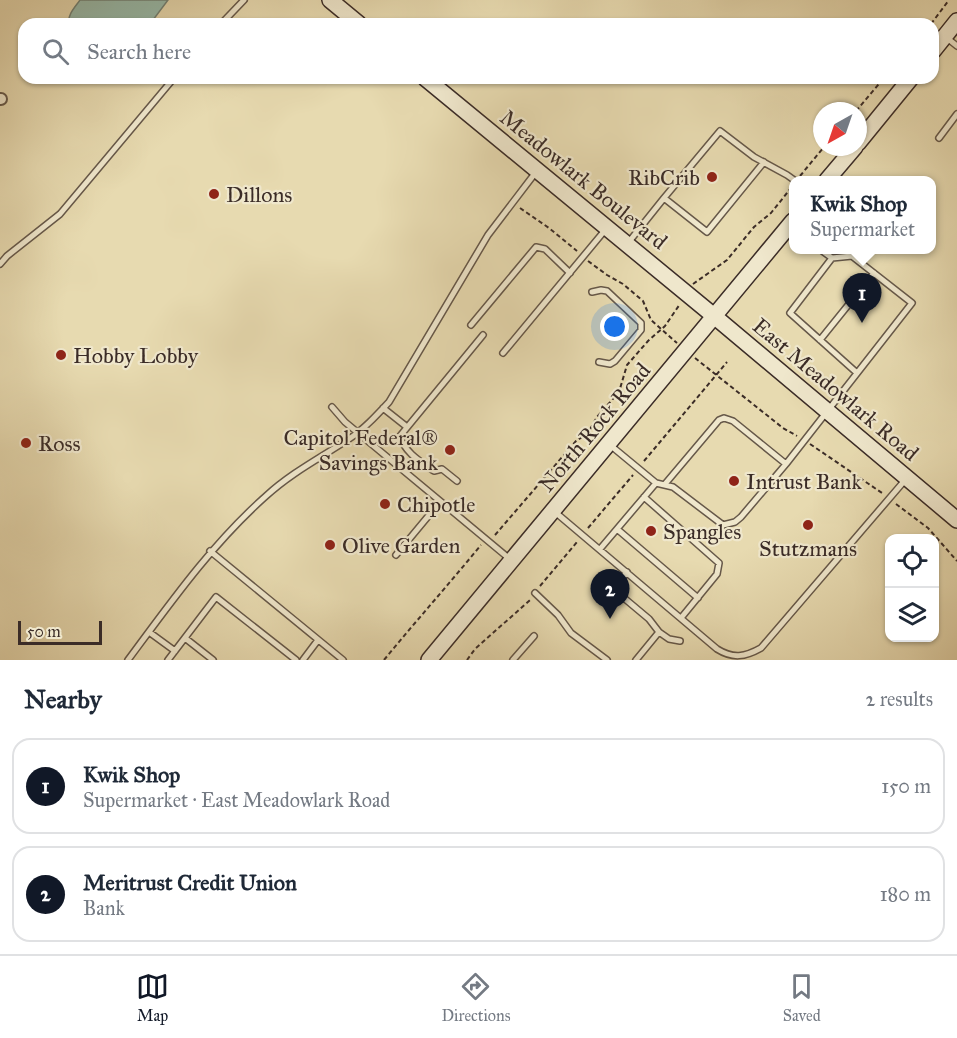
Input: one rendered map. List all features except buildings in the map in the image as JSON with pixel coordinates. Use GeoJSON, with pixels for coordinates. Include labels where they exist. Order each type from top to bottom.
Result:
{"type":"FeatureCollection","features":[{"type":"Feature","properties":{"kind":"main road"},"geometry":{"type":"LineString","coordinates":[[330,0],[352,18]]}},
{"type":"Feature","properties":{"kind":"main road"},"geometry":{"type":"LineString","coordinates":[[939,44],[957,21]]}},
{"type":"Feature","properties":{"kind":"main road","name":"Meadowlark Boulevard"},"geometry":{"type":"LineString","coordinates":[[432,84],[714,316]]}},
{"type":"Feature","properties":{"kind":"main road"},"geometry":{"type":"LineString","coordinates":[[867,132],[906,84]]}},
{"type":"Feature","properties":{"kind":"main road"},"geometry":{"type":"LineString","coordinates":[[830,176],[847,156]]}},
{"type":"Feature","properties":{"kind":"main road","name":"North Rock Road"},"geometry":{"type":"LineString","coordinates":[[429,660],[789,228]]}},
{"type":"Feature","properties":{"kind":"main road","name":"East Meadowlark Road"},"geometry":{"type":"LineString","coordinates":[[714,316],[957,520]]}},
{"type":"Feature","properties":{"kind":"lane"},"geometry":{"type":"LineString","coordinates":[[227,18],[244,0]]}},
{"type":"Feature","properties":{"kind":"lane"},"geometry":{"type":"LineString","coordinates":[[945,36],[957,46]]}},
{"type":"Feature","properties":{"kind":"lane"},"geometry":{"type":"LineString","coordinates":[[0,264],[60,214],[169,84]]}},
{"type":"Feature","properties":{"kind":"lane"},"geometry":{"type":"LineString","coordinates":[[939,138],[957,114]]}},
{"type":"Feature","properties":{"kind":"lane"},"geometry":{"type":"LineString","coordinates":[[627,244],[720,131],[764,162],[789,176]]}},
{"type":"Feature","properties":{"kind":"lane"},"geometry":{"type":"LineString","coordinates":[[664,198],[707,232],[764,162]]}},
{"type":"Feature","properties":{"kind":"lane"},"geometry":{"type":"LineString","coordinates":[[128,660],[210,551],[259,502],[291,474],[358,432],[383,408],[402,382],[488,235],[537,170]]}},
{"type":"Feature","properties":{"kind":"lane"},"geometry":{"type":"LineString","coordinates":[[503,353],[607,228]]}},
{"type":"Feature","properties":{"kind":"lane"},"geometry":{"type":"LineString","coordinates":[[471,325],[536,247],[545,249],[570,273]]}},
{"type":"Feature","properties":{"kind":"lane"},"geometry":{"type":"LineString","coordinates":[[608,444],[656,483],[665,484],[682,493],[718,523],[728,525],[741,517],[786,464],[912,303],[852,256],[832,258],[827,254]]}},
{"type":"Feature","properties":{"kind":"lane"},"geometry":{"type":"LineString","coordinates":[[832,258],[789,313],[858,373]]}},
{"type":"Feature","properties":{"kind":"lane"},"geometry":{"type":"LineString","coordinates":[[820,340],[874,273]]}},
{"type":"Feature","properties":{"kind":"lane"},"geometry":{"type":"LineString","coordinates":[[592,292],[607,291],[641,322],[642,330],[615,361],[610,364],[599,362]]}},
{"type":"Feature","properties":{"kind":"lane"},"geometry":{"type":"LineString","coordinates":[[457,481],[442,470],[434,471],[408,451],[402,444],[400,436],[483,335]]}},
{"type":"Feature","properties":{"kind":"lane"},"geometry":{"type":"LineString","coordinates":[[332,407],[345,422],[512,561]]}},
{"type":"Feature","properties":{"kind":"lane"},"geometry":{"type":"LineString","coordinates":[[383,408],[407,427]]}},
{"type":"Feature","properties":{"kind":"lane"},"geometry":{"type":"LineString","coordinates":[[665,484],[719,420],[724,418],[733,422],[786,464]]}},
{"type":"Feature","properties":{"kind":"lane"},"geometry":{"type":"LineString","coordinates":[[554,510],[724,654],[738,657],[761,648],[907,478]]}},
{"type":"Feature","properties":{"kind":"lane"},"geometry":{"type":"LineString","coordinates":[[600,549],[656,483]]}},
{"type":"Feature","properties":{"kind":"lane"},"geometry":{"type":"LineString","coordinates":[[644,497],[719,563],[719,572],[681,618]]}},
{"type":"Feature","properties":{"kind":"lane"},"geometry":{"type":"LineString","coordinates":[[396,555],[440,502]]}},
{"type":"Feature","properties":{"kind":"lane"},"geometry":{"type":"LineString","coordinates":[[617,529],[698,598]]}},
{"type":"Feature","properties":{"kind":"lane"},"geometry":{"type":"LineString","coordinates":[[210,551],[343,660]]}},
{"type":"Feature","properties":{"kind":"lane"},"geometry":{"type":"LineString","coordinates":[[627,572],[620,581],[618,593],[649,618],[659,632],[669,639],[680,641]]}},
{"type":"Feature","properties":{"kind":"lane"},"geometry":{"type":"LineString","coordinates":[[535,593],[558,615],[571,633],[607,660]]}},
{"type":"Feature","properties":{"kind":"lane"},"geometry":{"type":"LineString","coordinates":[[168,660],[216,597],[296,660]]}},
{"type":"Feature","properties":{"kind":"lane"},"geometry":{"type":"LineString","coordinates":[[149,632],[175,651]]}},
{"type":"Feature","properties":{"kind":"lane"},"geometry":{"type":"LineString","coordinates":[[636,660],[659,632]]}},
{"type":"Feature","properties":{"kind":"lane"},"geometry":{"type":"LineString","coordinates":[[513,660],[534,636]]}},
{"type":"Feature","properties":{"kind":"lane"},"geometry":{"type":"LineString","coordinates":[[185,638],[213,660]]}},
{"type":"Feature","properties":{"kind":"lane"},"geometry":{"type":"LineString","coordinates":[[303,660],[318,640]]}},
{"type":"Feature","properties":{"kind":"path"},"geometry":{"type":"LineString","coordinates":[[936,18],[949,0]]}},
{"type":"Feature","properties":{"kind":"path"},"geometry":{"type":"LineString","coordinates":[[864,102],[879,84]]}},
{"type":"Feature","properties":{"kind":"path"},"geometry":{"type":"LineString","coordinates":[[799,176],[816,156]]}},
{"type":"Feature","properties":{"kind":"path"},"geometry":{"type":"LineString","coordinates":[[694,284],[727,260],[754,227],[771,213],[789,190]]}},
{"type":"Feature","properties":{"kind":"path"},"geometry":{"type":"LineString","coordinates":[[520,208],[576,250]]}},
{"type":"Feature","properties":{"kind":"path"},"geometry":{"type":"LineString","coordinates":[[588,260],[643,301],[651,320],[669,336]]}},
{"type":"Feature","properties":{"kind":"path"},"geometry":{"type":"LineString","coordinates":[[496,534],[576,441],[588,433],[597,417],[619,392],[627,365],[675,314]]}},
{"type":"Feature","properties":{"kind":"path"},"geometry":{"type":"LineString","coordinates":[[467,660],[475,649],[529,602],[727,362]]}},
{"type":"Feature","properties":{"kind":"path"},"geometry":{"type":"LineString","coordinates":[[704,365],[783,428],[870,484],[928,528],[957,561]]}},
{"type":"Feature","properties":{"kind":"path"},"geometry":{"type":"LineString","coordinates":[[384,660],[435,597],[476,552]]}},
{"type":"Feature","properties":{"kind":"shaded area"},"geometry":{"type":"Polygon","coordinates":[[[80,0],[168,0],[154,18],[69,18],[80,0]]]}},
{"type":"Feature","properties":{"kind":"place","name":"RibCrib"},"geometry":{"type":"Point","coordinates":[712,177]}},
{"type":"Feature","properties":{"kind":"place","name":"Dillons"},"geometry":{"type":"Point","coordinates":[214,194]}},
{"type":"Feature","properties":{"kind":"place","name":"Kwik Shop"},"geometry":{"type":"Point","coordinates":[862,323]}},
{"type":"Feature","properties":{"kind":"place","name":"Hobby Lobby"},"geometry":{"type":"Point","coordinates":[61,355]}},
{"type":"Feature","properties":{"kind":"place","name":"Ross"},"geometry":{"type":"Point","coordinates":[26,443]}},
{"type":"Feature","properties":{"kind":"place","name":"Capitol Federal® Savings Bank"},"geometry":{"type":"Point","coordinates":[450,450]}},
{"type":"Feature","properties":{"kind":"place","name":"Intrust Bank"},"geometry":{"type":"Point","coordinates":[734,481]}},
{"type":"Feature","properties":{"kind":"place","name":"Chipotle"},"geometry":{"type":"Point","coordinates":[385,504]}},
{"type":"Feature","properties":{"kind":"place","name":"Stutzmans"},"geometry":{"type":"Point","coordinates":[808,525]}},
{"type":"Feature","properties":{"kind":"place","name":"Spangles"},"geometry":{"type":"Point","coordinates":[651,531]}},
{"type":"Feature","properties":{"kind":"place","name":"Olive Garden"},"geometry":{"type":"Point","coordinates":[330,545]}},
{"type":"Feature","properties":{"kind":"place","name":"Meritrust Credit Union"},"geometry":{"type":"Point","coordinates":[610,619]}}]}
